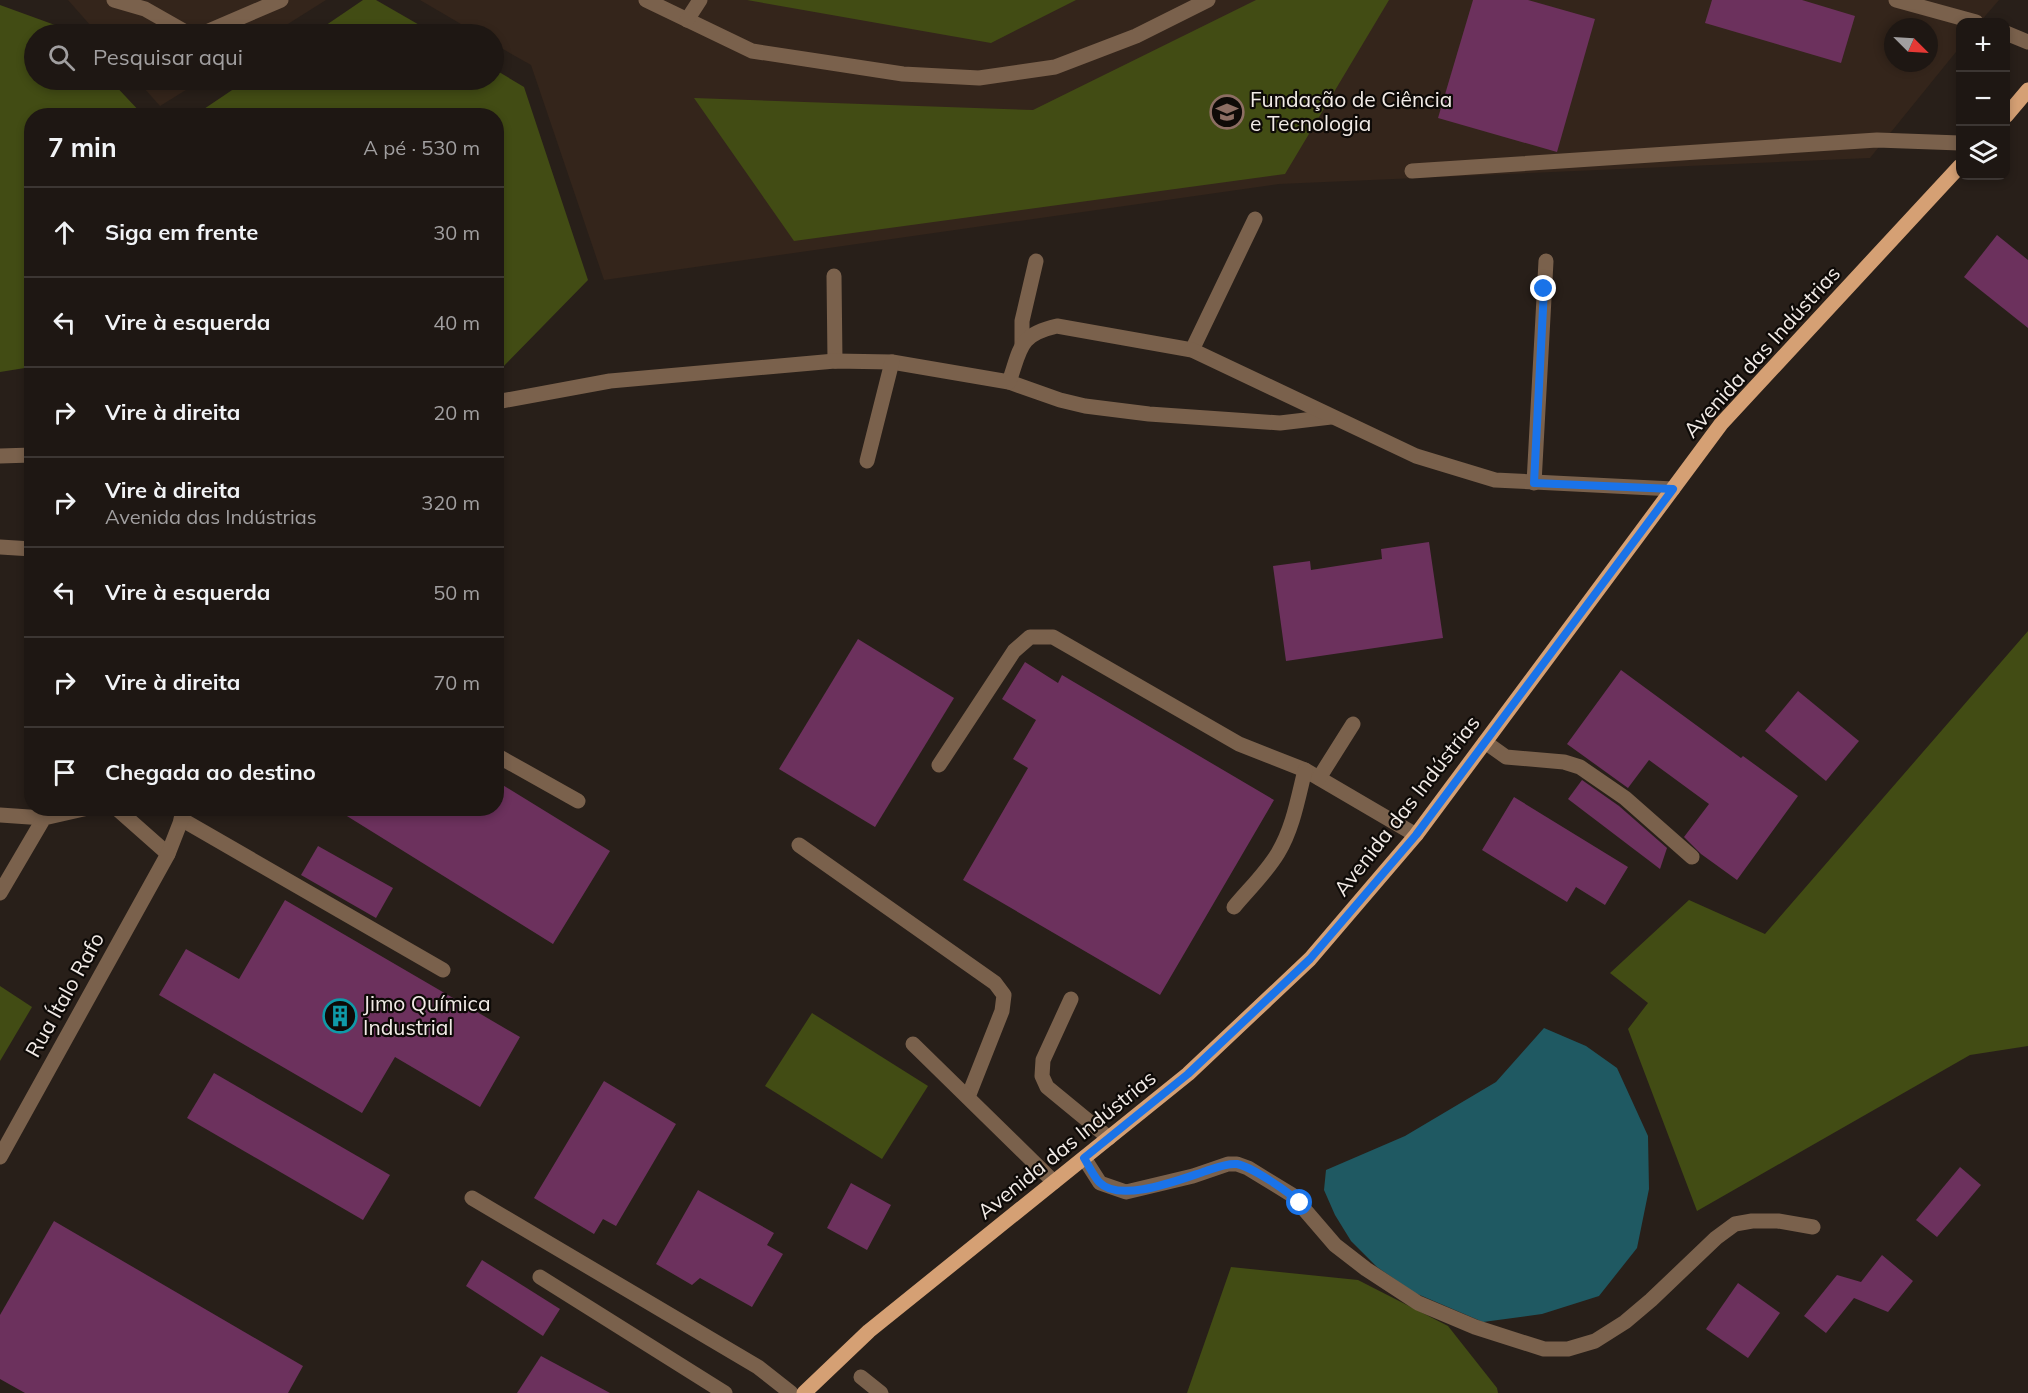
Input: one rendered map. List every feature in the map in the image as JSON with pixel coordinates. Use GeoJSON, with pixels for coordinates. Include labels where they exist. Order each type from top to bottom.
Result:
{"type":"FeatureCollection","features":[{"type":"Feature","properties":{"kind":"main road"},"geometry":{"type":"LineString","coordinates":[[2010,111],[2028,90]]}},
{"type":"Feature","properties":{"kind":"main road","name":"Avenida das Indústrias"},"geometry":{"type":"LineString","coordinates":[[804,1393],[869,1331],[1188,1074],[1310,959],[1416,835],[1721,424],[1956,170]]}},
{"type":"Feature","properties":{"kind":"street"},"geometry":{"type":"LineString","coordinates":[[114,0],[145,9],[171,24]]}},
{"type":"Feature","properties":{"kind":"street"},"geometry":{"type":"LineString","coordinates":[[225,24],[281,0]]}},
{"type":"Feature","properties":{"kind":"street"},"geometry":{"type":"LineString","coordinates":[[646,0],[752,51],[903,74],[979,78],[1055,67],[1136,36],[1208,0]]}},
{"type":"Feature","properties":{"kind":"street"},"geometry":{"type":"LineString","coordinates":[[687,20],[700,0]]}},
{"type":"Feature","properties":{"kind":"street"},"geometry":{"type":"LineString","coordinates":[[1896,0],[1961,18]]}},
{"type":"Feature","properties":{"kind":"street"},"geometry":{"type":"LineString","coordinates":[[2010,35],[2028,42]]}},
{"type":"Feature","properties":{"kind":"street"},"geometry":{"type":"LineString","coordinates":[[1412,171],[1877,140],[1956,143]]}},
{"type":"Feature","properties":{"kind":"street"},"geometry":{"type":"LineString","coordinates":[[1192,350],[1255,219]]}},
{"type":"Feature","properties":{"kind":"street"},"geometry":{"type":"LineString","coordinates":[[1009,382],[1022,344],[1022,321],[1036,261]]}},
{"type":"Feature","properties":{"kind":"street"},"geometry":{"type":"LineString","coordinates":[[1534,483],[1546,261]]}},
{"type":"Feature","properties":{"kind":"street"},"geometry":{"type":"LineString","coordinates":[[834,276],[835,361]]}},
{"type":"Feature","properties":{"kind":"street"},"geometry":{"type":"LineString","coordinates":[[1022,344],[1037,330],[1057,326],[1192,350],[1416,456],[1495,480],[1673,489]]}},
{"type":"Feature","properties":{"kind":"street"},"geometry":{"type":"LineString","coordinates":[[504,401],[610,381],[835,361],[892,362],[1009,382],[1077,404],[1149,414],[1280,423],[1331,417]]}},
{"type":"Feature","properties":{"kind":"street"},"geometry":{"type":"LineString","coordinates":[[867,461],[892,362]]}},
{"type":"Feature","properties":{"kind":"street"},"geometry":{"type":"LineString","coordinates":[[0,456],[24,455]]}},
{"type":"Feature","properties":{"kind":"street"},"geometry":{"type":"LineString","coordinates":[[0,547],[24,548]]}},
{"type":"Feature","properties":{"kind":"street"},"geometry":{"type":"LineString","coordinates":[[939,765],[1014,651],[1030,637],[1053,637],[1239,744],[1305,770],[1416,835]]}},
{"type":"Feature","properties":{"kind":"street"},"geometry":{"type":"LineString","coordinates":[[1319,778],[1353,724]]}},
{"type":"Feature","properties":{"kind":"street"},"geometry":{"type":"LineString","coordinates":[[1485,742],[1506,757],[1564,762],[1580,767],[1625,798],[1692,857]]}},
{"type":"Feature","properties":{"kind":"street"},"geometry":{"type":"LineString","coordinates":[[504,759],[578,801]]}},
{"type":"Feature","properties":{"kind":"street"},"geometry":{"type":"LineString","coordinates":[[1234,907],[1276,856],[1285,840],[1305,770]]}},
{"type":"Feature","properties":{"kind":"street"},"geometry":{"type":"LineString","coordinates":[[0,815],[44,818],[53,816]]}},
{"type":"Feature","properties":{"kind":"street"},"geometry":{"type":"LineString","coordinates":[[125,816],[168,854]]}},
{"type":"Feature","properties":{"kind":"street","name":"Rua Ítalo Rafo"},"geometry":{"type":"LineString","coordinates":[[0,1157],[168,854],[183,816]]}},
{"type":"Feature","properties":{"kind":"street"},"geometry":{"type":"LineString","coordinates":[[187,816],[443,970]]}},
{"type":"Feature","properties":{"kind":"street"},"geometry":{"type":"LineString","coordinates":[[0,893],[44,818]]}},
{"type":"Feature","properties":{"kind":"street"},"geometry":{"type":"LineString","coordinates":[[799,845],[995,983],[1000,989],[1004,995],[1002,1011],[968,1097]]}},
{"type":"Feature","properties":{"kind":"street"},"geometry":{"type":"LineString","coordinates":[[1071,999],[1043,1060],[1042,1076],[1047,1087],[1109,1138]]}},
{"type":"Feature","properties":{"kind":"street"},"geometry":{"type":"LineString","coordinates":[[913,1044],[1054,1182]]}},
{"type":"Feature","properties":{"kind":"street"},"geometry":{"type":"LineString","coordinates":[[1084,1158],[1100,1183],[1126,1192],[1193,1176],[1228,1164],[1248,1168],[1292,1195],[1335,1245],[1366,1269],[1418,1303],[1475,1328],[1544,1349],[1568,1349],[1594,1341],[1625,1322],[1716,1238],[1736,1224],[1752,1221],[1778,1221],[1813,1227]]}},
{"type":"Feature","properties":{"kind":"street"},"geometry":{"type":"LineString","coordinates":[[472,1198],[758,1367],[791,1393]]}},
{"type":"Feature","properties":{"kind":"street"},"geometry":{"type":"LineString","coordinates":[[540,1277],[724,1393]]}},
{"type":"Feature","properties":{"kind":"street"},"geometry":{"type":"LineString","coordinates":[[861,1377],[881,1393]]}},
{"type":"Feature","properties":{"kind":"shaded area"},"geometry":{"type":"Polygon","coordinates":[[[68,0],[326,0],[288,24],[89,24],[68,0]]]}},
{"type":"Feature","properties":{"kind":"shaded area","name":"Fundação de Ciência e Tecnologia"},"geometry":{"type":"Polygon","coordinates":[[[420,0],[1999,0],[1983,18],[1956,18],[1956,52],[1870,158],[1279,184],[604,280],[531,65],[504,50],[504,24],[461,24],[420,0]]]}},
{"type":"Feature","properties":{"kind":"shaded area"},"geometry":{"type":"Polygon","coordinates":[[[146,90],[186,90],[160,106],[146,90]]]}},
{"type":"Feature","properties":{"kind":"green space"},"geometry":{"type":"Polygon","coordinates":[[[363,0],[376,0],[418,24],[328,24],[363,0]]]}},
{"type":"Feature","properties":{"kind":"green space"},"geometry":{"type":"Polygon","coordinates":[[[747,0],[1076,0],[991,43],[747,0]]]}},
{"type":"Feature","properties":{"kind":"green space"},"geometry":{"type":"Polygon","coordinates":[[[1256,0],[1389,0],[1285,174],[794,241],[694,98],[1033,110],[1256,0]]]}},
{"type":"Feature","properties":{"kind":"green space"},"geometry":{"type":"Polygon","coordinates":[[[0,5],[52,24],[24,24],[24,90],[119,90],[136,108],[24,108],[24,368],[0,372],[0,5]]]}},
{"type":"Feature","properties":{"kind":"green space"},"geometry":{"type":"Polygon","coordinates":[[[504,75],[524,87],[588,280],[504,366],[504,108],[205,108],[232,90],[504,90],[504,75]]]}},
{"type":"Feature","properties":{"kind":"green space"},"geometry":{"type":"Polygon","coordinates":[[[2028,631],[2028,1046],[1970,1055],[1697,1211],[1628,1029],[1648,1003],[1610,973],[1689,900],[1765,934],[2028,631]]]}},
{"type":"Feature","properties":{"kind":"green space"},"geometry":{"type":"Polygon","coordinates":[[[0,986],[32,1007],[0,1061],[0,986]]]}},
{"type":"Feature","properties":{"kind":"green space"},"geometry":{"type":"Polygon","coordinates":[[[812,1013],[928,1086],[882,1159],[765,1086],[812,1013]]]}},
{"type":"Feature","properties":{"kind":"green space"},"geometry":{"type":"Polygon","coordinates":[[[1231,1267],[1358,1280],[1448,1326],[1497,1388],[1498,1393],[1187,1393],[1231,1267]]]}},
{"type":"Feature","properties":{"kind":"water"},"geometry":{"type":"Polygon","coordinates":[[[1544,1028],[1586,1046],[1617,1068],[1648,1136],[1649,1189],[1637,1248],[1599,1296],[1542,1314],[1483,1322],[1415,1293],[1377,1267],[1351,1241],[1335,1215],[1324,1190],[1326,1170],[1405,1136],[1496,1082],[1544,1028]]]}},
{"type":"Feature","properties":{"kind":"building"},"geometry":{"type":"Polygon","coordinates":[[[1473,0],[1528,0],[1595,19],[1557,152],[1438,118],[1473,0]]]}},
{"type":"Feature","properties":{"kind":"building"},"geometry":{"type":"Polygon","coordinates":[[[1712,0],[1802,0],[1855,16],[1841,63],[1705,23],[1712,0]]]}},
{"type":"Feature","properties":{"kind":"building"},"geometry":{"type":"Polygon","coordinates":[[[1997,235],[2028,260],[2028,328],[1964,277],[1997,235]]]}},
{"type":"Feature","properties":{"kind":"building"},"geometry":{"type":"Polygon","coordinates":[[[1429,542],[1443,638],[1286,661],[1273,566],[1310,561],[1311,570],[1382,559],[1381,549],[1429,542]]]}},
{"type":"Feature","properties":{"kind":"building"},"geometry":{"type":"Polygon","coordinates":[[[858,639],[954,698],[875,827],[779,769],[858,639]]]}},
{"type":"Feature","properties":{"kind":"building"},"geometry":{"type":"Polygon","coordinates":[[[1025,662],[1058,683],[1062,675],[1274,800],[1160,995],[963,880],[1028,768],[1013,759],[1036,720],[1002,699],[1025,662]]]}},
{"type":"Feature","properties":{"kind":"building"},"geometry":{"type":"Polygon","coordinates":[[[1621,670],[1741,758],[1743,756],[1798,796],[1737,880],[1701,854],[1684,837],[1709,804],[1649,760],[1628,788],[1567,744],[1621,670]]]}},
{"type":"Feature","properties":{"kind":"building"},"geometry":{"type":"Polygon","coordinates":[[[1798,691],[1859,741],[1826,781],[1765,731],[1798,691]]]}},
{"type":"Feature","properties":{"kind":"building"},"geometry":{"type":"Polygon","coordinates":[[[1582,780],[1619,806],[1667,848],[1660,869],[1568,799],[1582,780]]]}},
{"type":"Feature","properties":{"kind":"building"},"geometry":{"type":"Polygon","coordinates":[[[504,786],[610,851],[553,944],[347,816],[504,816],[504,786]]]}},
{"type":"Feature","properties":{"kind":"building"},"geometry":{"type":"Polygon","coordinates":[[[1514,797],[1628,867],[1605,905],[1576,887],[1567,902],[1482,850],[1514,797]]]}},
{"type":"Feature","properties":{"kind":"building"},"geometry":{"type":"Polygon","coordinates":[[[318,846],[393,888],[376,918],[301,875],[318,846]]]}},
{"type":"Feature","properties":{"kind":"building","name":"Jimo Química Industrial"},"geometry":{"type":"Polygon","coordinates":[[[285,900],[520,1037],[480,1107],[395,1057],[362,1113],[159,995],[186,949],[239,979],[285,900]]]}},
{"type":"Feature","properties":{"kind":"building"},"geometry":{"type":"Polygon","coordinates":[[[214,1073],[390,1175],[363,1220],[187,1118],[214,1073]]]}},
{"type":"Feature","properties":{"kind":"building"},"geometry":{"type":"Polygon","coordinates":[[[604,1081],[676,1124],[616,1226],[603,1219],[594,1234],[534,1198],[604,1081]]]}},
{"type":"Feature","properties":{"kind":"building"},"geometry":{"type":"Polygon","coordinates":[[[1960,1167],[1981,1185],[1937,1237],[1916,1220],[1960,1167]]]}},
{"type":"Feature","properties":{"kind":"building"},"geometry":{"type":"Polygon","coordinates":[[[851,1183],[891,1205],[867,1250],[827,1228],[851,1183]]]}},
{"type":"Feature","properties":{"kind":"building"},"geometry":{"type":"Polygon","coordinates":[[[698,1190],[774,1233],[767,1245],[783,1254],[752,1307],[700,1278],[692,1285],[656,1264],[698,1190]]]}},
{"type":"Feature","properties":{"kind":"building"},"geometry":{"type":"Polygon","coordinates":[[[54,1221],[303,1366],[288,1393],[25,1393],[0,1379],[0,1315],[54,1221]]]}},
{"type":"Feature","properties":{"kind":"building"},"geometry":{"type":"Polygon","coordinates":[[[1882,1255],[1913,1281],[1888,1312],[1854,1298],[1826,1333],[1804,1316],[1837,1275],[1861,1282],[1882,1255]]]}},
{"type":"Feature","properties":{"kind":"building"},"geometry":{"type":"Polygon","coordinates":[[[482,1260],[560,1309],[543,1336],[466,1286],[482,1260]]]}},
{"type":"Feature","properties":{"kind":"building"},"geometry":{"type":"Polygon","coordinates":[[[1738,1283],[1780,1313],[1748,1358],[1706,1329],[1738,1283]]]}},
{"type":"Feature","properties":{"kind":"building"},"geometry":{"type":"Polygon","coordinates":[[[541,1356],[610,1393],[517,1393],[541,1356]]]}},
{"type":"Feature","properties":{"kind":"place","name":"Fundação de Ciência e Tecnologia"},"geometry":{"type":"Point","coordinates":[1227,112]}},
{"type":"Feature","properties":{"kind":"place","name":"Jimo Química Industrial"},"geometry":{"type":"Point","coordinates":[340,1016]}},
{"type":"Feature","properties":{"kind":"route"},"geometry":{"type":"LineString","coordinates":[[1300,1203],[1292,1195],[1248,1168],[1237,1164],[1228,1164],[1193,1176],[1126,1192],[1100,1183],[1084,1158],[1188,1074],[1310,959],[1416,835],[1673,489],[1534,483],[1544,289]]}}]}
